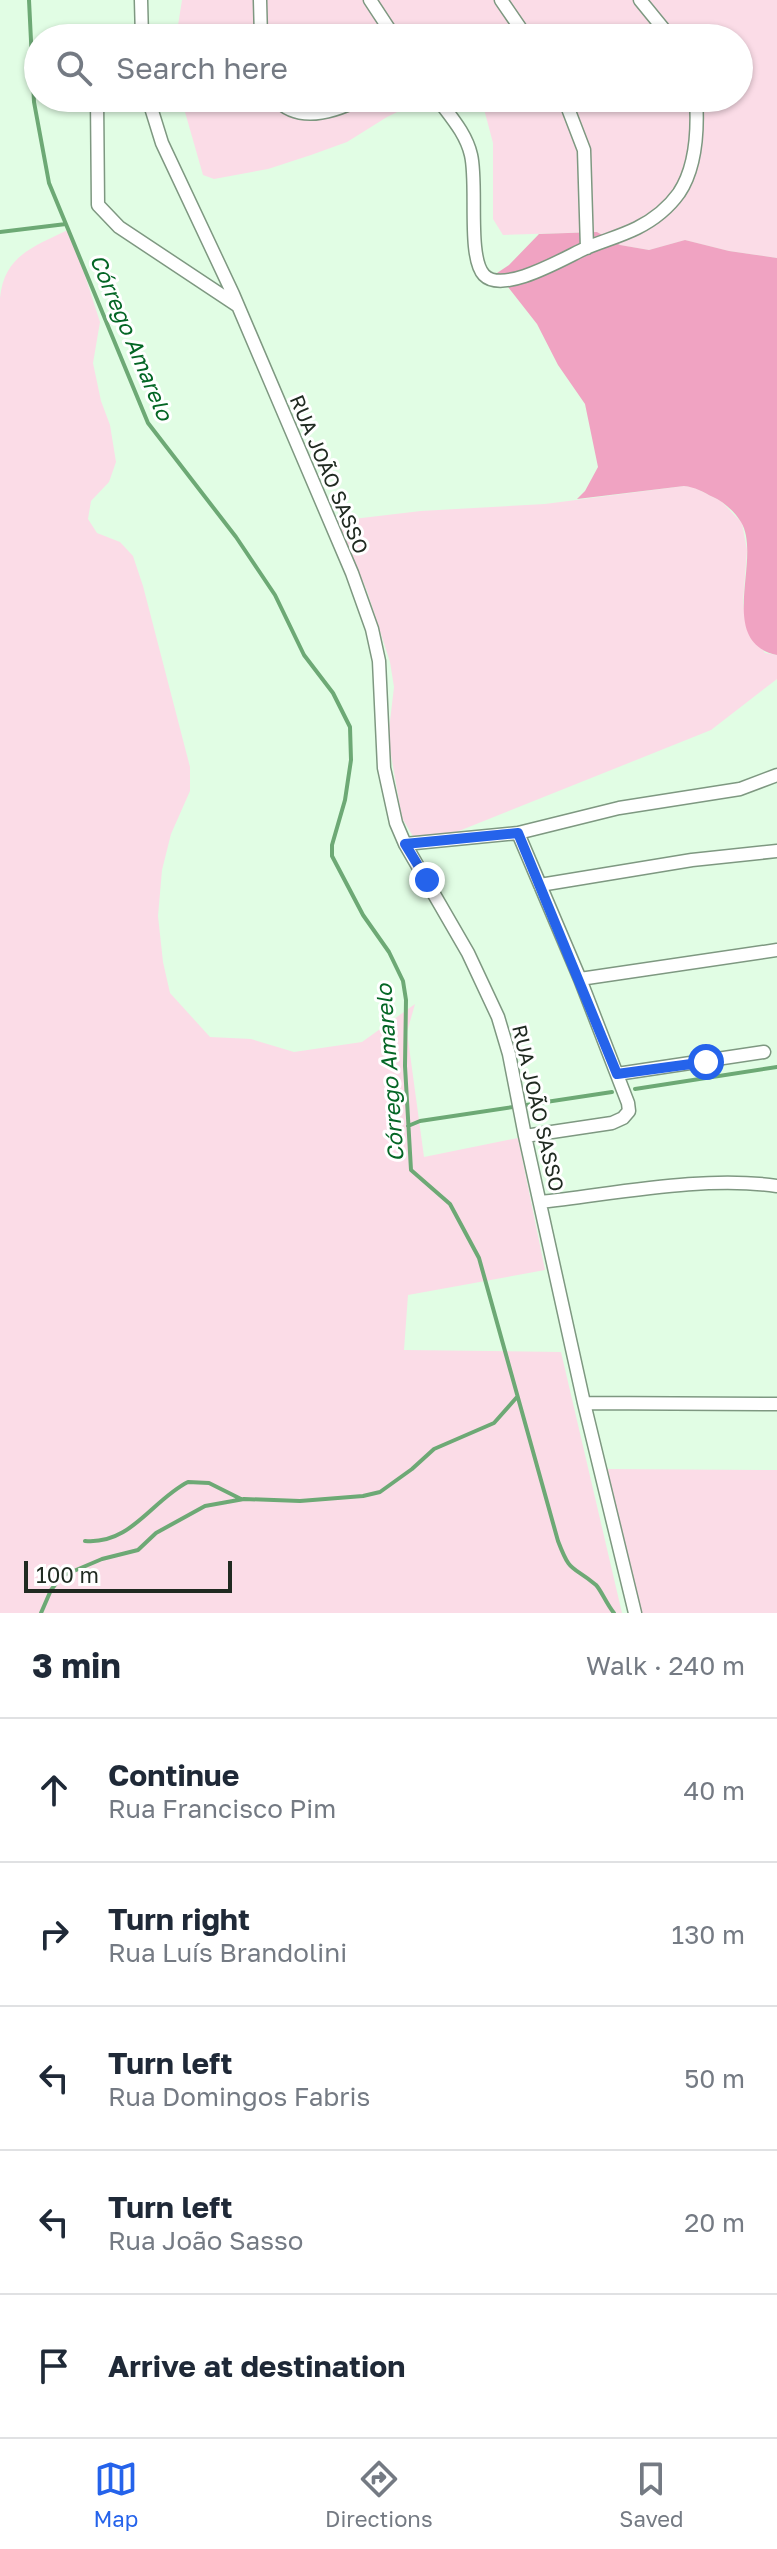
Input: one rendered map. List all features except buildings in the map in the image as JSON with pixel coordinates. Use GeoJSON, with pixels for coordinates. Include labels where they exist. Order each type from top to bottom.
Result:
{"type":"FeatureCollection","features":[{"type":"Feature","properties":{"kind":"street"},"geometry":{"type":"LineString","coordinates":[[141,0],[142,24]]}},
{"type":"Feature","properties":{"kind":"street"},"geometry":{"type":"LineString","coordinates":[[260,0],[261,24]]}},
{"type":"Feature","properties":{"kind":"street"},"geometry":{"type":"LineString","coordinates":[[370,0],[386,24]]}},
{"type":"Feature","properties":{"kind":"street"},"geometry":{"type":"LineString","coordinates":[[501,0],[517,24]]}},
{"type":"Feature","properties":{"kind":"street"},"geometry":{"type":"LineString","coordinates":[[640,0],[660,24]]}},
{"type":"Feature","properties":{"kind":"street"},"geometry":{"type":"LineString","coordinates":[[97,112],[98,205],[119,227],[238,306]]}},
{"type":"Feature","properties":{"kind":"street","name":"RUA JOÃO SASSO"},"geometry":{"type":"LineString","coordinates":[[152,112],[162,143],[238,306],[352,573],[372,629],[379,661],[384,768],[392,809],[405,844],[468,953],[487,993],[509,1054],[584,1403],[635,1613]]}},
{"type":"Feature","properties":{"kind":"street"},"geometry":{"type":"LineString","coordinates":[[300,112],[322,112]]}},
{"type":"Feature","properties":{"kind":"street"},"geometry":{"type":"LineString","coordinates":[[448,112],[457,124],[472,157],[475,254],[481,272],[488,280],[499,282],[528,275],[639,228],[663,211],[679,194],[690,172],[696,112]]}},
{"type":"Feature","properties":{"kind":"street"},"geometry":{"type":"LineString","coordinates":[[569,112],[584,150],[587,248]]}},
{"type":"Feature","properties":{"kind":"street"},"geometry":{"type":"LineString","coordinates":[[405,844],[518,833],[619,808],[740,789],[777,775]]}},
{"type":"Feature","properties":{"kind":"street"},"geometry":{"type":"LineString","coordinates":[[518,833],[580,979],[629,1111],[612,1123],[525,1136]]}},
{"type":"Feature","properties":{"kind":"street"},"geometry":{"type":"LineString","coordinates":[[540,885],[692,860],[777,851]]}},
{"type":"Feature","properties":{"kind":"street"},"geometry":{"type":"LineString","coordinates":[[580,979],[777,950]]}},
{"type":"Feature","properties":{"kind":"street"},"geometry":{"type":"LineString","coordinates":[[617,1074],[764,1052]]}},
{"type":"Feature","properties":{"kind":"street"},"geometry":{"type":"LineString","coordinates":[[540,1202],[710,1183],[748,1181],[777,1186]]}},
{"type":"Feature","properties":{"kind":"street"},"geometry":{"type":"LineString","coordinates":[[584,1403],[777,1404]]}},
{"type":"Feature","properties":{"kind":"shaded area"},"geometry":{"type":"Polygon","coordinates":[[[182,0],[777,0],[777,258],[685,240],[649,250],[620,245],[597,232],[503,235],[493,219],[493,143],[485,112],[753,112],[753,24],[178,24],[182,0]]]}},
{"type":"Feature","properties":{"kind":"shaded area"},"geometry":{"type":"Polygon","coordinates":[[[185,112],[397,112],[347,142],[268,169],[214,179],[203,175],[185,112]]]}},
{"type":"Feature","properties":{"kind":"shaded area"},"geometry":{"type":"Polygon","coordinates":[[[70,229],[100,322],[93,363],[110,425],[116,462],[109,482],[91,501],[88,519],[97,533],[120,542],[133,556],[190,767],[190,791],[171,834],[162,870],[158,916],[170,993],[210,1037],[251,1039],[294,1052],[362,1042],[415,1004],[407,1032],[424,1157],[518,1138],[545,1270],[408,1295],[404,1350],[561,1352],[622,1613],[0,1613],[0,298],[8,271],[23,254],[70,229]]]}},
{"type":"Feature","properties":{"kind":"shaded area"},"geometry":{"type":"Polygon","coordinates":[[[597,232],[620,245],[649,250],[685,240],[777,258],[777,655],[759,647],[748,634],[744,617],[746,538],[741,522],[725,504],[684,486],[577,499],[598,467],[585,404],[558,365],[537,324],[497,273],[539,234],[597,232]]]}},
{"type":"Feature","properties":{"kind":"shaded area"},"geometry":{"type":"Polygon","coordinates":[[[693,487],[721,501],[742,523],[747,550],[743,602],[746,626],[765,653],[777,655],[777,679],[711,730],[444,837],[414,838],[402,818],[388,738],[394,687],[390,662],[367,591],[336,521],[421,511],[545,504],[693,487]]]}},
{"type":"Feature","properties":{"kind":"shaded area"},"geometry":{"type":"Polygon","coordinates":[[[605,1469],[777,1470],[777,1613],[639,1613],[605,1469]]]}},
{"type":"Feature","properties":{"kind":"waterway","name":"Córrego Amarelo"},"geometry":{"type":"LineString","coordinates":[[29,0],[30,24]]}},
{"type":"Feature","properties":{"kind":"waterway","name":"Córrego Amarelo"},"geometry":{"type":"LineString","coordinates":[[36,112],[49,183],[148,423],[236,537],[275,595],[304,655],[333,693],[350,727],[351,760],[332,856],[403,981],[411,1170],[450,1204],[479,1258],[558,1541],[572,1568],[596,1585],[614,1613]]}},
{"type":"Feature","properties":{"kind":"waterway"},"geometry":{"type":"LineString","coordinates":[[0,232],[66,224]]}},
{"type":"Feature","properties":{"kind":"waterway"},"geometry":{"type":"LineString","coordinates":[[635,1089],[777,1067]]}},
{"type":"Feature","properties":{"kind":"waterway"},"geometry":{"type":"LineString","coordinates":[[408,1126],[420,1121],[612,1092]]}},
{"type":"Feature","properties":{"kind":"waterway"},"geometry":{"type":"LineString","coordinates":[[41,1613],[51,1590],[62,1576],[102,1559],[138,1550],[156,1533],[205,1506],[244,1499],[300,1501],[380,1492],[434,1449],[494,1423],[517,1397]]}},
{"type":"Feature","properties":{"kind":"waterway"},"geometry":{"type":"LineString","coordinates":[[85,1541],[101,1540],[128,1529],[188,1482],[209,1483],[241,1499]]}},
{"type":"Feature","properties":{"kind":"route"},"geometry":{"type":"LineString","coordinates":[[427,880],[405,844],[518,833],[617,1074],[706,1062]]}}]}
